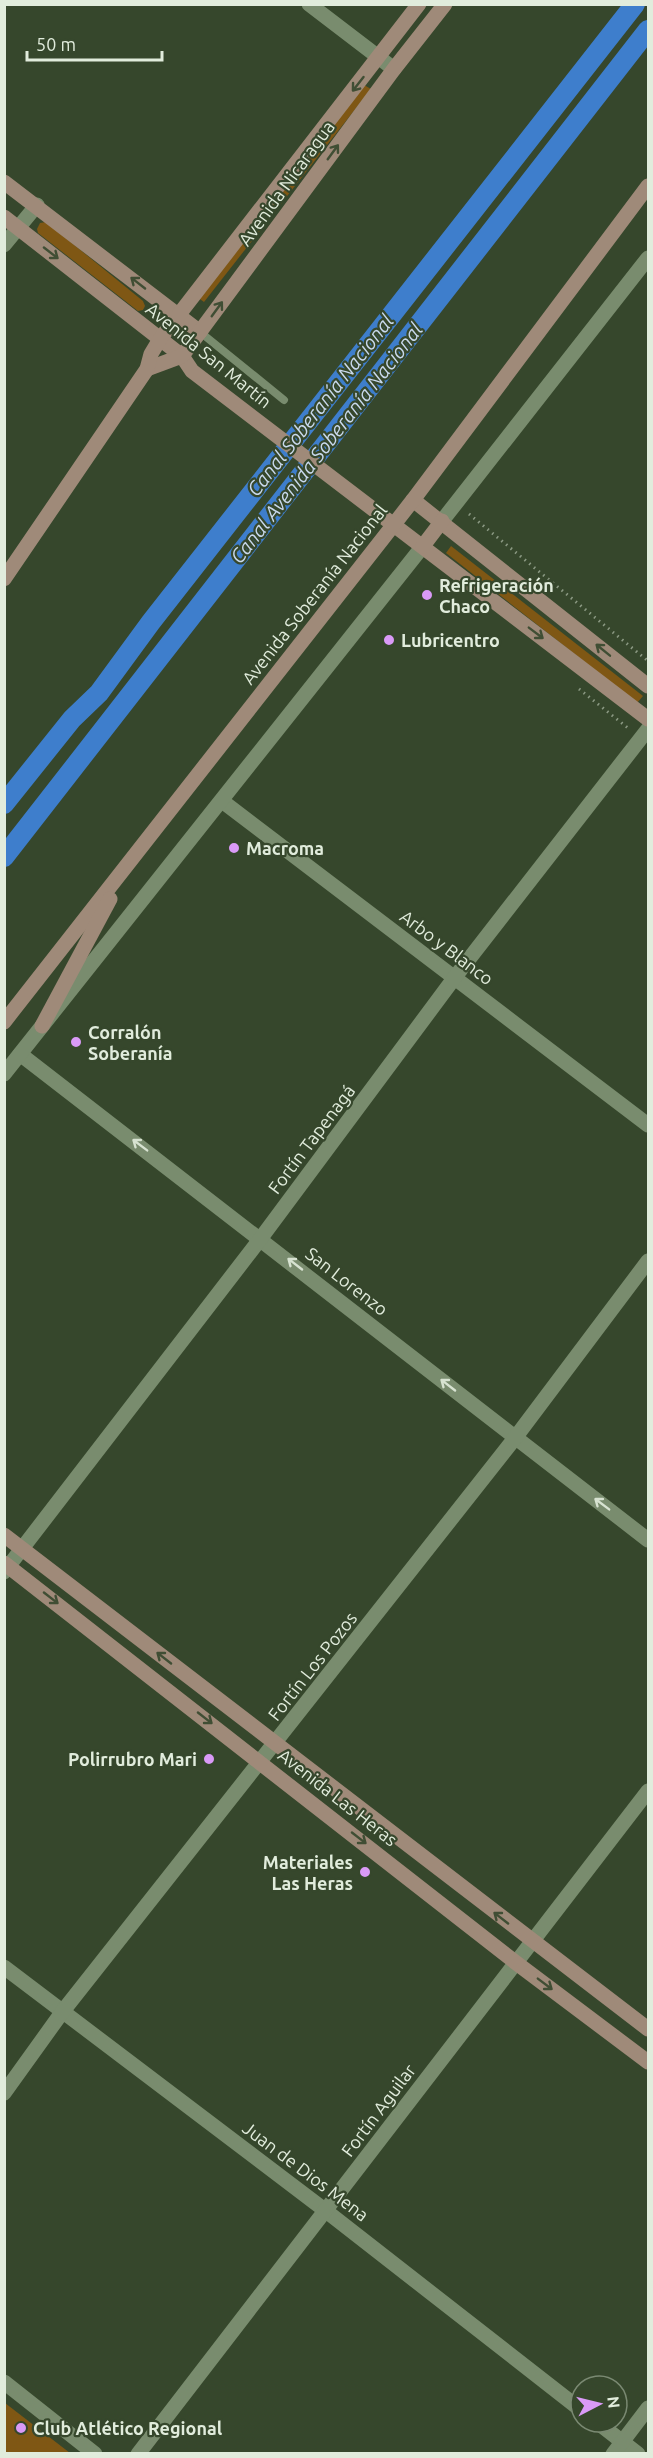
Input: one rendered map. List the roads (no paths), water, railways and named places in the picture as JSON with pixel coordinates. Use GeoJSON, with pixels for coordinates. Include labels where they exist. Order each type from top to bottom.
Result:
{"type":"FeatureCollection","features":[{"type":"Feature","properties":{"kind":"main road","name":"Avenida Nicaragua"},"geometry":{"type":"LineString","coordinates":[[4,579],[147,369],[151,354],[160,339],[419,4]]}},
{"type":"Feature","properties":{"kind":"main road","name":"Avenida Nicaragua"},"geometry":{"type":"LineString","coordinates":[[182,356],[394,69],[445,4]]}},
{"type":"Feature","properties":{"kind":"main road","name":"Avenida San Martín"},"geometry":{"type":"LineString","coordinates":[[4,182],[200,332]]}},
{"type":"Feature","properties":{"kind":"main road","name":"Avenida Soberanía Nacional"},"geometry":{"type":"LineString","coordinates":[[4,1022],[412,500],[648,186]]}},
{"type":"Feature","properties":{"kind":"main road","name":"Avenida San Martín"},"geometry":{"type":"LineString","coordinates":[[4,217],[182,356],[192,371],[648,719]]}},
{"type":"Feature","properties":{"kind":"main road"},"geometry":{"type":"LineString","coordinates":[[147,369],[182,356]]}},
{"type":"Feature","properties":{"kind":"main road"},"geometry":{"type":"LineString","coordinates":[[412,500],[442,521],[648,686]]}},
{"type":"Feature","properties":{"kind":"main road"},"geometry":{"type":"LineString","coordinates":[[423,546],[442,521]]}},
{"type":"Feature","properties":{"kind":"main road"},"geometry":{"type":"LineString","coordinates":[[42,1026],[130,861]]}},
{"type":"Feature","properties":{"kind":"main road","name":"Avenida Las Heras"},"geometry":{"type":"LineString","coordinates":[[4,1535],[648,2029]]}},
{"type":"Feature","properties":{"kind":"main road","name":"Avenida Las Heras"},"geometry":{"type":"LineString","coordinates":[[6,1567],[261,1761],[515,1962],[648,2062]]}},
{"type":"Feature","properties":{"kind":"street"},"geometry":{"type":"LineString","coordinates":[[309,4],[394,69]]}},
{"type":"Feature","properties":{"kind":"street"},"geometry":{"type":"LineString","coordinates":[[4,245],[37,205]]}},
{"type":"Feature","properties":{"kind":"street"},"geometry":{"type":"LineString","coordinates":[[442,521],[648,260]]}},
{"type":"Feature","properties":{"kind":"street"},"geometry":{"type":"LineString","coordinates":[[4,1074],[423,546]]}},
{"type":"Feature","properties":{"kind":"street","name":"Fortín Tapenagá"},"geometry":{"type":"LineString","coordinates":[[6,1567],[261,1238],[455,977],[648,729]]}},
{"type":"Feature","properties":{"kind":"street","name":"Arbo y Blanco"},"geometry":{"type":"LineString","coordinates":[[222,801],[648,1125]]}},
{"type":"Feature","properties":{"kind":"street","name":"San Lorenzo"},"geometry":{"type":"LineString","coordinates":[[20,1054],[261,1238],[648,1540]]}},
{"type":"Feature","properties":{"kind":"street","name":"Fortín Los Pozos"},"geometry":{"type":"LineString","coordinates":[[4,2093],[63,2011],[276,1744],[515,1438],[648,1261]]}},
{"type":"Feature","properties":{"kind":"street","name":"Fortín Aguilar"},"geometry":{"type":"LineString","coordinates":[[138,2454],[648,1791]]}},
{"type":"Feature","properties":{"kind":"street","name":"Juan de Dios Mena"},"geometry":{"type":"LineString","coordinates":[[4,1967],[326,2211],[569,2401]]}},
{"type":"Feature","properties":{"kind":"street"},"geometry":{"type":"LineString","coordinates":[[4,2382],[95,2454]]}},
{"type":"Feature","properties":{"kind":"street"},"geometry":{"type":"LineString","coordinates":[[618,2448],[648,2408]]}},
{"type":"Feature","properties":{"kind":"street"},"geometry":{"type":"LineString","coordinates":[[607,2434],[618,2448],[638,2454]]}},
{"type":"Feature","properties":{"kind":"lane","name":"Avenida San Martín"},"geometry":{"type":"LineString","coordinates":[[200,332],[284,400]]}},
{"type":"Feature","properties":{"kind":"waterway","name":"Canal Soberanía Nacional"},"geometry":{"type":"LineString","coordinates":[[4,804],[72,719],[99,693],[151,622],[635,4]]}},
{"type":"Feature","properties":{"kind":"waterway","name":"Canal Avenida Soberanía Nacional"},"geometry":{"type":"LineString","coordinates":[[4,857],[648,30]]}},
{"type":"Feature","properties":{"kind":"place","name":"Refrigeración Chaco"},"geometry":{"type":"Point","coordinates":[427,595]}},
{"type":"Feature","properties":{"kind":"place","name":"Lubricentro"},"geometry":{"type":"Point","coordinates":[389,640]}},
{"type":"Feature","properties":{"kind":"place","name":"Macroma"},"geometry":{"type":"Point","coordinates":[234,848]}},
{"type":"Feature","properties":{"kind":"place","name":"Corralón Soberanía"},"geometry":{"type":"Point","coordinates":[76,1042]}},
{"type":"Feature","properties":{"kind":"place","name":"Polirrubro Mari"},"geometry":{"type":"Point","coordinates":[209,1759]}},
{"type":"Feature","properties":{"kind":"place","name":"Materiales Las Heras"},"geometry":{"type":"Point","coordinates":[365,1872]}},
{"type":"Feature","properties":{"kind":"place","name":"Club Atlético Regional"},"geometry":{"type":"Point","coordinates":[21,2428]}}]}
